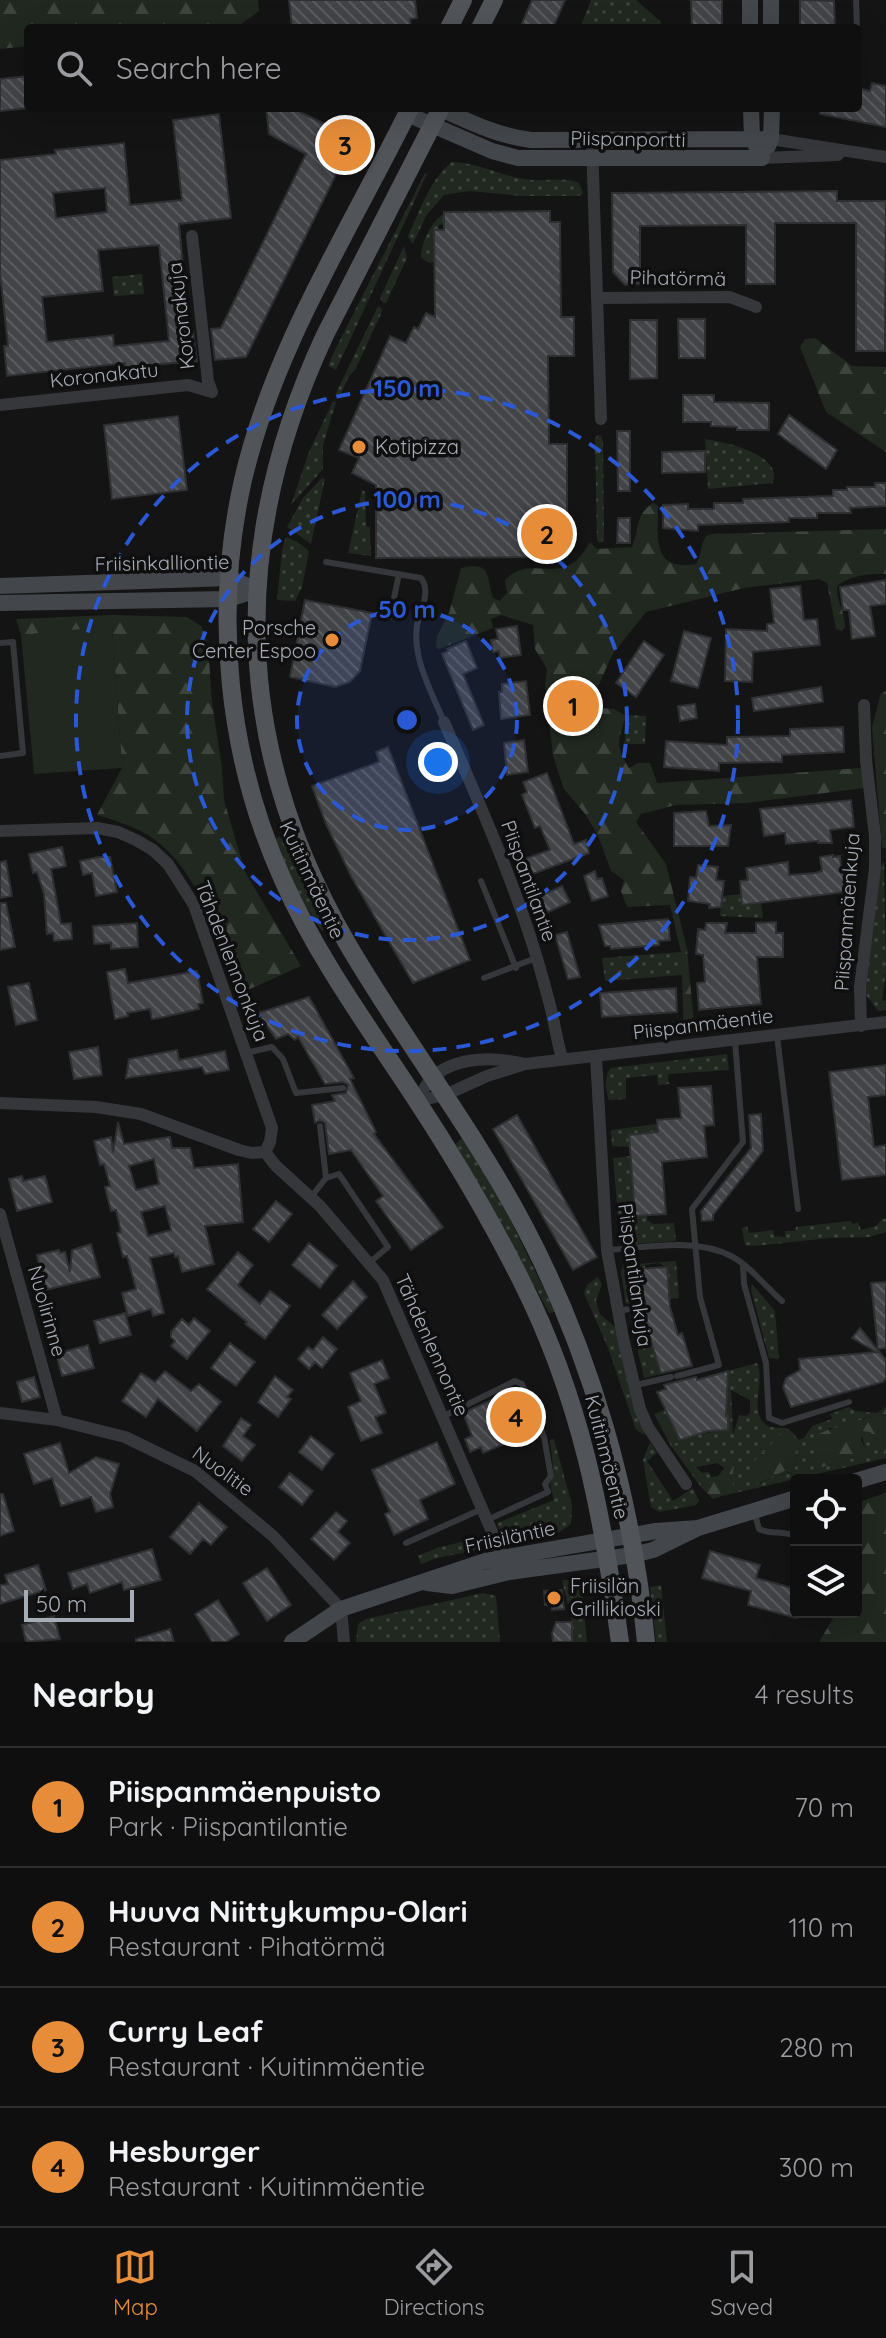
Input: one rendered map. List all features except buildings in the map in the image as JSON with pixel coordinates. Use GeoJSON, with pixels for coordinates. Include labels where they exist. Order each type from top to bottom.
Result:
{"type":"FeatureCollection","features":[{"type":"Feature","properties":{"kind":"main road"},"geometry":{"type":"LineString","coordinates":[[451,24],[463,0]]}},
{"type":"Feature","properties":{"kind":"main road"},"geometry":{"type":"LineString","coordinates":[[482,24],[494,0]]}},
{"type":"Feature","properties":{"kind":"main road","name":"Kuitinmäentie"},"geometry":{"type":"LineString","coordinates":[[403,112],[288,345],[270,387],[243,480],[236,515],[228,599],[234,706],[243,760],[263,829],[304,924],[334,976],[417,1101],[500,1239],[541,1323],[584,1441],[607,1549],[620,1642]]}},
{"type":"Feature","properties":{"kind":"main road","name":"Kuitinmäentie"},"geometry":{"type":"LineString","coordinates":[[438,112],[325,335],[284,438],[265,515],[257,590],[260,686],[268,742],[297,844],[319,892],[348,945],[445,1095],[524,1226],[579,1350],[599,1407],[632,1545],[646,1642]]}},
{"type":"Feature","properties":{"kind":"street"},"geometry":{"type":"LineString","coordinates":[[750,0],[750,24]]}},
{"type":"Feature","properties":{"kind":"street"},"geometry":{"type":"LineString","coordinates":[[771,0],[771,24]]}},
{"type":"Feature","properties":{"kind":"street","name":"Piispanportti"},"geometry":{"type":"LineString","coordinates":[[438,112],[492,151],[518,158],[752,138],[886,157]]}},
{"type":"Feature","properties":{"kind":"street"},"geometry":{"type":"LineString","coordinates":[[751,112],[752,138],[762,158]]}},
{"type":"Feature","properties":{"kind":"street"},"geometry":{"type":"LineString","coordinates":[[762,158],[771,139],[772,112]]}},
{"type":"Feature","properties":{"kind":"street"},"geometry":{"type":"LineString","coordinates":[[592,150],[601,419]]}},
{"type":"Feature","properties":{"kind":"street","name":"Piispanportti"},"geometry":{"type":"LineString","coordinates":[[592,150],[762,158],[857,154]]}},
{"type":"Feature","properties":{"kind":"street","name":"Koronakuja"},"geometry":{"type":"LineString","coordinates":[[192,236],[208,381],[212,392]]}},
{"type":"Feature","properties":{"kind":"street","name":"Pihatörmä"},"geometry":{"type":"LineString","coordinates":[[597,298],[730,297],[756,307]]}},
{"type":"Feature","properties":{"kind":"street","name":"Koronakatu"},"geometry":{"type":"LineString","coordinates":[[0,405],[188,385],[212,392]]}},
{"type":"Feature","properties":{"kind":"street","name":"Friisinkalliontie"},"geometry":{"type":"LineString","coordinates":[[0,586],[229,578],[257,590]]}},
{"type":"Feature","properties":{"kind":"street","name":"Friisinkalliontie"},"geometry":{"type":"LineString","coordinates":[[0,603],[228,599],[257,590]]}},
{"type":"Feature","properties":{"kind":"street","name":"Piispanmäenkuja"},"geometry":{"type":"LineString","coordinates":[[861,1026],[860,987],[875,868],[864,705]]}},
{"type":"Feature","properties":{"kind":"street","name":"Piispantilantie"},"geometry":{"type":"LineString","coordinates":[[444,722],[481,807],[536,958],[562,1058]]}},
{"type":"Feature","properties":{"kind":"street","name":"Tähdenlennonkuja"},"geometry":{"type":"LineString","coordinates":[[0,831],[97,828],[118,832],[160,857],[182,882],[194,905],[272,1128],[265,1152]]}},
{"type":"Feature","properties":{"kind":"street","name":"Piispanmäentie"},"geometry":{"type":"LineString","coordinates":[[417,1101],[445,1095],[487,1076],[525,1064],[886,1022]]}},
{"type":"Feature","properties":{"kind":"street","name":"Piispantilankuja"},"geometry":{"type":"LineString","coordinates":[[596,1057],[607,1250],[618,1311],[634,1386],[648,1427],[686,1484]]}},
{"type":"Feature","properties":{"kind":"street","name":"Piispanmäentie"},"geometry":{"type":"LineString","coordinates":[[433,1077],[461,1062],[505,1059],[525,1064]]}},
{"type":"Feature","properties":{"kind":"street"},"geometry":{"type":"LineString","coordinates":[[417,1101],[433,1077]]}},
{"type":"Feature","properties":{"kind":"street"},"geometry":{"type":"LineString","coordinates":[[0,1103],[96,1107],[141,1114],[239,1150],[265,1152]]}},
{"type":"Feature","properties":{"kind":"street","name":"Tähdenlennontie"},"geometry":{"type":"LineString","coordinates":[[265,1152],[311,1197],[383,1280],[506,1565]]}},
{"type":"Feature","properties":{"kind":"street","name":"Nuolirinne"},"geometry":{"type":"LineString","coordinates":[[0,1214],[57,1420]]}},
{"type":"Feature","properties":{"kind":"street","name":"Nuolitie"},"geometry":{"type":"LineString","coordinates":[[0,1413],[57,1420],[125,1437],[195,1471],[273,1536],[341,1609]]}},
{"type":"Feature","properties":{"kind":"street"},"geometry":{"type":"LineString","coordinates":[[862,1479],[886,1472]]}},
{"type":"Feature","properties":{"kind":"street","name":"Friisiläntie"},"geometry":{"type":"LineString","coordinates":[[292,1642],[341,1609],[426,1583],[452,1586],[506,1565],[632,1545],[653,1550],[698,1528],[790,1500]]}},
{"type":"Feature","properties":{"kind":"street"},"geometry":{"type":"LineString","coordinates":[[341,1609],[344,1642]]}},
{"type":"Feature","properties":{"kind":"lane"},"geometry":{"type":"LineString","coordinates":[[856,0],[857,24]]}},
{"type":"Feature","properties":{"kind":"lane"},"geometry":{"type":"LineString","coordinates":[[326,562],[416,575],[425,584],[426,592],[417,626],[417,649],[444,722]]}},
{"type":"Feature","properties":{"kind":"lane"},"geometry":{"type":"LineString","coordinates":[[390,617],[399,574]]}},
{"type":"Feature","properties":{"kind":"lane"},"geometry":{"type":"LineString","coordinates":[[0,643],[13,642],[23,753],[0,756]]}},
{"type":"Feature","properties":{"kind":"lane"},"geometry":{"type":"LineString","coordinates":[[481,881],[516,968]]}},
{"type":"Feature","properties":{"kind":"lane"},"geometry":{"type":"LineString","coordinates":[[484,978],[536,958]]}},
{"type":"Feature","properties":{"kind":"lane"},"geometry":{"type":"LineString","coordinates":[[777,1036],[798,1209]]}},
{"type":"Feature","properties":{"kind":"lane"},"geometry":{"type":"LineString","coordinates":[[634,1386],[719,1365],[700,1297],[692,1209],[743,1142],[735,1041]]}},
{"type":"Feature","properties":{"kind":"lane"},"geometry":{"type":"LineString","coordinates":[[246,1053],[272,1047],[283,1059],[296,1093],[343,1088]]}},
{"type":"Feature","properties":{"kind":"lane"},"geometry":{"type":"LineString","coordinates":[[320,1126],[326,1178]]}},
{"type":"Feature","properties":{"kind":"lane"},"geometry":{"type":"LineString","coordinates":[[311,1197],[326,1178],[339,1174],[388,1247],[369,1263]]}},
{"type":"Feature","properties":{"kind":"lane"},"geometry":{"type":"LineString","coordinates":[[607,1250],[712,1249],[731,1255],[782,1301]]}},
{"type":"Feature","properties":{"kind":"lane"},"geometry":{"type":"LineString","coordinates":[[743,1264],[744,1284],[766,1363],[769,1418],[782,1423],[849,1402]]}},
{"type":"Feature","properties":{"kind":"lane"},"geometry":{"type":"LineString","coordinates":[[618,1311],[642,1307]]}},
{"type":"Feature","properties":{"kind":"lane"},"geometry":{"type":"LineString","coordinates":[[406,1543],[548,1492],[545,1484],[551,1476],[544,1437],[522,1384],[515,1381],[442,1417]]}},
{"type":"Feature","properties":{"kind":"lane"},"geometry":{"type":"LineString","coordinates":[[754,1511],[759,1529],[766,1533],[783,1530],[790,1533]]}},
{"type":"Feature","properties":{"kind":"green space"},"geometry":{"type":"Polygon","coordinates":[[[0,0],[258,0],[259,11],[241,24],[24,24],[24,46],[0,49],[0,0]]]}},
{"type":"Feature","properties":{"kind":"green space"},"geometry":{"type":"Polygon","coordinates":[[[591,0],[636,0],[661,22],[661,24],[582,24],[591,0]]]}},
{"type":"Feature","properties":{"kind":"green space"},"geometry":{"type":"Polygon","coordinates":[[[452,162],[524,179],[574,181],[579,183],[583,193],[579,196],[522,196],[469,191],[444,195],[426,216],[413,244],[408,237],[422,204],[438,177],[452,162]]]}},
{"type":"Feature","properties":{"kind":"green space"},"geometry":{"type":"Polygon","coordinates":[[[425,173],[336,370],[328,366],[334,352],[425,173]]]}},
{"type":"Feature","properties":{"kind":"green space"},"geometry":{"type":"Polygon","coordinates":[[[444,214],[444,224],[434,230],[434,263],[427,262],[421,257],[425,239],[435,221],[444,214]]]}},
{"type":"Feature","properties":{"kind":"green space"},"geometry":{"type":"Polygon","coordinates":[[[404,246],[407,258],[386,303],[383,303],[380,298],[404,246]]]}},
{"type":"Feature","properties":{"kind":"green space"},"geometry":{"type":"Polygon","coordinates":[[[142,274],[144,294],[114,296],[112,277],[142,274]]]}},
{"type":"Feature","properties":{"kind":"green space"},"geometry":{"type":"Polygon","coordinates":[[[378,306],[382,309],[381,314],[339,398],[335,395],[378,306]]]}},
{"type":"Feature","properties":{"kind":"green space"},"geometry":{"type":"Polygon","coordinates":[[[815,338],[852,366],[886,367],[886,452],[826,412],[800,347],[805,339],[815,338]]]}},
{"type":"Feature","properties":{"kind":"green space"},"geometry":{"type":"Polygon","coordinates":[[[333,401],[336,402],[323,445],[323,469],[291,505],[309,452],[333,401]]]}},
{"type":"Feature","properties":{"kind":"green space"},"geometry":{"type":"Polygon","coordinates":[[[598,435],[603,443],[604,533],[603,542],[599,543],[595,438],[598,435]]]}},
{"type":"Feature","properties":{"kind":"green space"},"geometry":{"type":"Polygon","coordinates":[[[705,439],[738,447],[761,457],[774,473],[773,483],[708,489],[705,439]]]}},
{"type":"Feature","properties":{"kind":"green space"},"geometry":{"type":"Polygon","coordinates":[[[322,478],[325,479],[311,544],[287,527],[303,498],[322,478]]]}},
{"type":"Feature","properties":{"kind":"green space"},"geometry":{"type":"Polygon","coordinates":[[[362,490],[365,492],[366,526],[370,527],[371,556],[348,553],[362,490]]]}},
{"type":"Feature","properties":{"kind":"green space"},"geometry":{"type":"Polygon","coordinates":[[[653,503],[658,506],[660,550],[671,562],[681,565],[696,564],[706,536],[712,534],[886,529],[886,574],[860,576],[837,586],[845,622],[842,631],[836,629],[827,583],[819,579],[744,588],[646,612],[612,655],[593,698],[600,708],[614,709],[626,716],[620,737],[622,754],[629,768],[638,763],[650,763],[657,783],[861,768],[864,788],[747,803],[676,805],[641,814],[636,822],[666,864],[687,949],[695,1033],[684,1034],[681,952],[670,905],[627,907],[621,891],[624,880],[611,871],[599,838],[586,815],[564,789],[553,756],[545,684],[547,669],[535,649],[533,625],[501,615],[491,619],[493,628],[439,649],[436,647],[461,568],[471,566],[483,569],[493,598],[500,601],[507,593],[505,580],[516,572],[569,565],[580,557],[590,542],[597,549],[632,547],[640,518],[653,503]]]}},
{"type":"Feature","properties":{"kind":"green space"},"geometry":{"type":"Polygon","coordinates":[[[286,537],[309,551],[302,587],[295,601],[277,600],[286,537]]]}},
{"type":"Feature","properties":{"kind":"green space"},"geometry":{"type":"Polygon","coordinates":[[[112,615],[187,617],[201,626],[208,644],[224,800],[245,872],[301,966],[239,994],[206,910],[171,854],[147,835],[97,815],[122,768],[112,627],[21,635],[16,619],[112,615]]]}},
{"type":"Feature","properties":{"kind":"green space"},"geometry":{"type":"Polygon","coordinates":[[[112,626],[122,768],[34,774],[21,635],[112,626]]]}},
{"type":"Feature","properties":{"kind":"green space"},"geometry":{"type":"Polygon","coordinates":[[[886,691],[886,848],[882,848],[872,727],[881,693],[886,691]]]}},
{"type":"Feature","properties":{"kind":"green space"},"geometry":{"type":"Polygon","coordinates":[[[628,715],[646,716],[645,744],[624,744],[628,715]]]}},
{"type":"Feature","properties":{"kind":"green space"},"geometry":{"type":"Polygon","coordinates":[[[281,836],[328,927],[322,931],[300,898],[275,839],[281,836]]]}},
{"type":"Feature","properties":{"kind":"green space"},"geometry":{"type":"Polygon","coordinates":[[[884,861],[886,972],[882,1000],[886,1001],[886,1010],[878,1011],[866,995],[865,985],[880,868],[884,861]]]}},
{"type":"Feature","properties":{"kind":"green space"},"geometry":{"type":"Polygon","coordinates":[[[741,894],[743,905],[761,903],[763,918],[720,916],[722,896],[741,894]]]}},
{"type":"Feature","properties":{"kind":"green space"},"geometry":{"type":"Polygon","coordinates":[[[681,952],[682,975],[605,981],[602,958],[681,952]]]}},
{"type":"Feature","properties":{"kind":"green space"},"geometry":{"type":"Polygon","coordinates":[[[727,1054],[729,1070],[668,1074],[669,1084],[658,1085],[657,1075],[626,1078],[626,1099],[609,1100],[606,1083],[611,1068],[727,1054]]]}},
{"type":"Feature","properties":{"kind":"green space"},"geometry":{"type":"Polygon","coordinates":[[[657,1124],[658,1132],[629,1135],[630,1147],[612,1146],[611,1130],[657,1124]]]}},
{"type":"Feature","properties":{"kind":"green space"},"geometry":{"type":"Polygon","coordinates":[[[460,1139],[464,1140],[507,1213],[555,1312],[549,1313],[455,1145],[460,1139]]]}},
{"type":"Feature","properties":{"kind":"green space"},"geometry":{"type":"Polygon","coordinates":[[[631,1156],[635,1216],[647,1215],[647,1220],[653,1224],[674,1223],[676,1241],[631,1244],[620,1239],[613,1158],[631,1156]]]}},
{"type":"Feature","properties":{"kind":"green space"},"geometry":{"type":"Polygon","coordinates":[[[886,1218],[886,1232],[869,1237],[754,1246],[745,1245],[742,1228],[747,1226],[749,1233],[773,1230],[774,1236],[785,1237],[785,1231],[795,1231],[796,1227],[850,1221],[853,1224],[858,1222],[861,1230],[876,1226],[886,1218]]]}},
{"type":"Feature","properties":{"kind":"green space"},"geometry":{"type":"Polygon","coordinates":[[[676,1261],[679,1298],[669,1299],[667,1267],[658,1263],[639,1269],[641,1301],[626,1304],[621,1272],[623,1265],[676,1261]]]}},
{"type":"Feature","properties":{"kind":"green space"},"geometry":{"type":"Polygon","coordinates":[[[598,1277],[602,1284],[596,1301],[600,1314],[616,1328],[645,1435],[636,1430],[608,1348],[584,1293],[587,1285],[598,1277]]]}},
{"type":"Feature","properties":{"kind":"green space"},"geometry":{"type":"Polygon","coordinates":[[[752,1284],[775,1311],[779,1359],[769,1358],[752,1284]]]}},
{"type":"Feature","properties":{"kind":"green space"},"geometry":{"type":"Polygon","coordinates":[[[642,1312],[661,1374],[644,1378],[630,1316],[642,1312]]]}},
{"type":"Feature","properties":{"kind":"green space"},"geometry":{"type":"Polygon","coordinates":[[[757,1363],[760,1378],[758,1412],[766,1425],[788,1429],[799,1440],[812,1426],[832,1419],[830,1414],[849,1407],[856,1411],[878,1413],[841,1428],[828,1428],[844,1460],[866,1450],[860,1431],[870,1432],[876,1438],[881,1454],[886,1453],[886,1458],[817,1474],[794,1474],[790,1474],[790,1480],[722,1496],[733,1491],[728,1465],[724,1468],[717,1463],[696,1467],[702,1473],[709,1472],[712,1478],[700,1479],[701,1487],[671,1446],[691,1436],[727,1430],[728,1417],[725,1416],[728,1371],[757,1363]],[[731,1390],[733,1435],[739,1415],[750,1413],[750,1400],[731,1390]],[[776,1436],[772,1446],[763,1453],[758,1484],[783,1471],[794,1474],[797,1452],[776,1436]]]}},
{"type":"Feature","properties":{"kind":"green space"},"geometry":{"type":"Polygon","coordinates":[[[886,1407],[886,1453],[881,1455],[876,1438],[870,1432],[861,1431],[866,1450],[864,1455],[822,1467],[816,1457],[816,1436],[868,1418],[886,1407]]]}},
{"type":"Feature","properties":{"kind":"green space"},"geometry":{"type":"Polygon","coordinates":[[[666,1409],[680,1440],[671,1446],[654,1414],[666,1409]]]}},
{"type":"Feature","properties":{"kind":"green space"},"geometry":{"type":"Polygon","coordinates":[[[783,1434],[797,1452],[794,1474],[784,1471],[758,1484],[752,1468],[754,1462],[776,1436],[783,1434]]]}},
{"type":"Feature","properties":{"kind":"green space"},"geometry":{"type":"Polygon","coordinates":[[[554,1439],[572,1505],[571,1524],[558,1533],[517,1543],[500,1532],[497,1523],[554,1500],[550,1484],[554,1476],[550,1440],[554,1439]]]}},
{"type":"Feature","properties":{"kind":"green space"},"geometry":{"type":"Polygon","coordinates":[[[650,1442],[657,1453],[647,1461],[673,1501],[693,1488],[699,1501],[696,1505],[659,1512],[651,1507],[643,1460],[650,1442]]]}},
{"type":"Feature","properties":{"kind":"green space"},"geometry":{"type":"Polygon","coordinates":[[[727,1465],[733,1467],[733,1492],[713,1499],[701,1487],[700,1479],[718,1476],[727,1465]]]}},
{"type":"Feature","properties":{"kind":"green space"},"geometry":{"type":"Polygon","coordinates":[[[886,1493],[886,1642],[819,1642],[833,1618],[862,1618],[862,1501],[886,1493]]]}},
{"type":"Feature","properties":{"kind":"green space"},"geometry":{"type":"Polygon","coordinates":[[[473,1539],[476,1550],[421,1564],[418,1556],[473,1539]]]}},
{"type":"Feature","properties":{"kind":"green space"},"geometry":{"type":"Polygon","coordinates":[[[562,1580],[572,1580],[582,1590],[587,1642],[572,1642],[572,1622],[562,1580]]]}},
{"type":"Feature","properties":{"kind":"green space"},"geometry":{"type":"Polygon","coordinates":[[[661,1585],[667,1642],[656,1642],[650,1587],[661,1585]]]}},
{"type":"Feature","properties":{"kind":"green space"},"geometry":{"type":"Polygon","coordinates":[[[483,1593],[496,1596],[500,1642],[356,1642],[358,1624],[366,1619],[483,1593]]]}},
{"type":"Feature","properties":{"kind":"place","name":"Curry Leaf"},"geometry":{"type":"Point","coordinates":[345,145]}},
{"type":"Feature","properties":{"kind":"place","name":"Kotipizza"},"geometry":{"type":"Point","coordinates":[359,447]}},
{"type":"Feature","properties":{"kind":"place","name":"Huuva Niittykumpu-Olari"},"geometry":{"type":"Point","coordinates":[547,534]}},
{"type":"Feature","properties":{"kind":"place","name":"Porsche Center Espoo"},"geometry":{"type":"Point","coordinates":[332,640]}},
{"type":"Feature","properties":{"kind":"place","name":"Piispanmäenpuisto"},"geometry":{"type":"Point","coordinates":[573,706]}},
{"type":"Feature","properties":{"kind":"place","name":"Hesburger"},"geometry":{"type":"Point","coordinates":[516,1417]}},
{"type":"Feature","properties":{"kind":"place","name":"Friisilän Grillikioski"},"geometry":{"type":"Point","coordinates":[554,1598]}}]}
